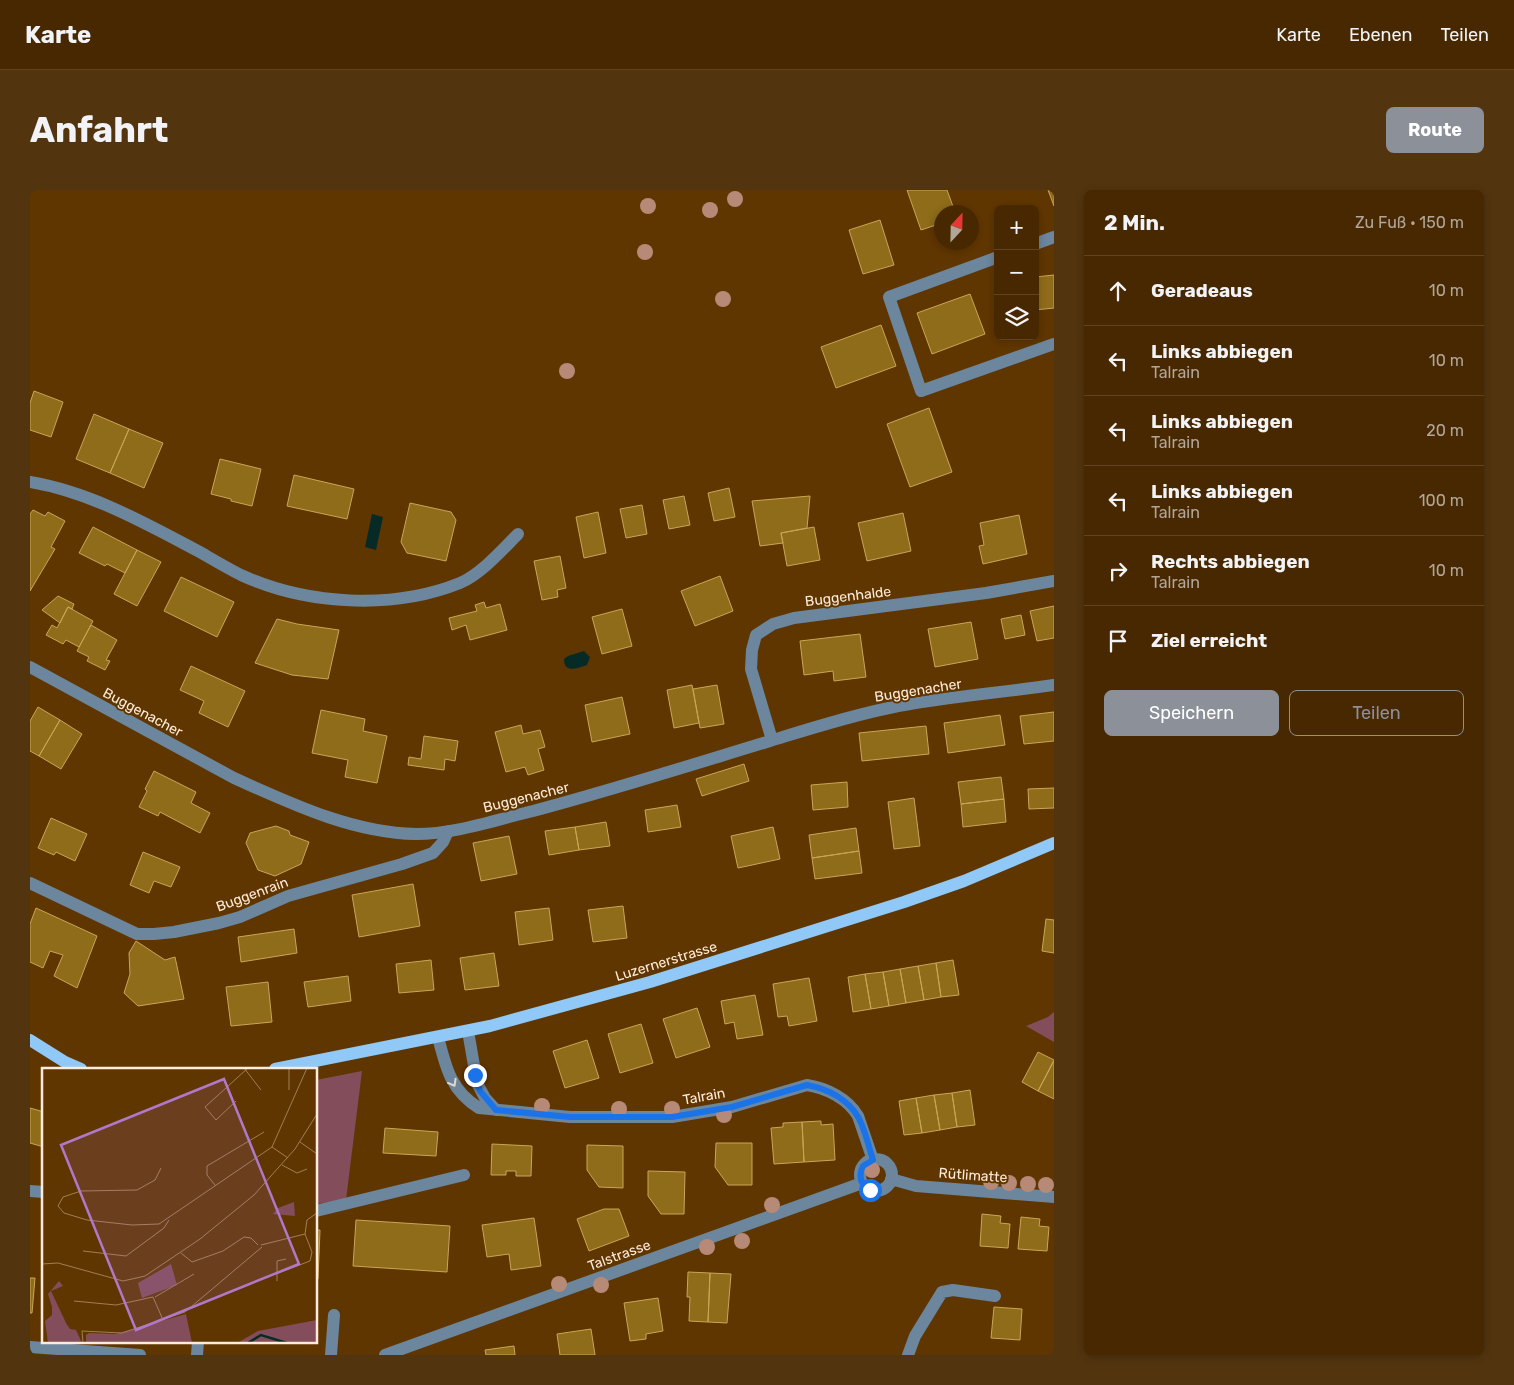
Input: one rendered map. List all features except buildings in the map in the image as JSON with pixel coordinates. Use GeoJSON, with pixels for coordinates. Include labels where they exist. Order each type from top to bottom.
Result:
{"type":"FeatureCollection","features":[{"type":"Feature","properties":{"kind":"main road","name":"Luzernerstrasse"},"geometry":{"type":"LineString","coordinates":[[280,1068],[468,1031],[650,982],[904,902],[964,881],[1054,843]]}},
{"type":"Feature","properties":{"kind":"main road"},"geometry":{"type":"LineString","coordinates":[[30,1040],[65,1062],[79,1068]]}},
{"type":"Feature","properties":{"kind":"street"},"geometry":{"type":"LineString","coordinates":[[1039,243],[1054,237]]}},
{"type":"Feature","properties":{"kind":"street"},"geometry":{"type":"LineString","coordinates":[[994,258],[889,297],[921,391],[1054,344]]}},
{"type":"Feature","properties":{"kind":"street"},"geometry":{"type":"LineString","coordinates":[[30,482],[76,495],[128,515],[242,575],[304,595],[343,600],[393,599],[422,594],[461,582],[484,567],[518,534]]}},
{"type":"Feature","properties":{"kind":"street","name":"Buggenhalde"},"geometry":{"type":"LineString","coordinates":[[772,740],[752,669],[752,650],[756,635],[773,624],[794,618],[986,594],[1054,582]]}},
{"type":"Feature","properties":{"kind":"street","name":"Buggenacher"},"geometry":{"type":"LineString","coordinates":[[30,667],[234,778],[328,817],[382,831],[414,834],[448,830],[572,801],[772,740],[890,708],[1054,685]]}},
{"type":"Feature","properties":{"kind":"street","name":"Buggenrain"},"geometry":{"type":"LineString","coordinates":[[30,883],[137,934],[174,932],[240,917],[288,896],[402,864],[432,853],[443,842],[448,830]]}},
{"type":"Feature","properties":{"kind":"street"},"geometry":{"type":"LineString","coordinates":[[468,1031],[477,1083],[485,1098],[496,1110]]}},
{"type":"Feature","properties":{"kind":"street","name":"Talrain"},"geometry":{"type":"LineString","coordinates":[[438,1037],[445,1066],[454,1086],[461,1095],[479,1108],[570,1117],[672,1117],[732,1107],[807,1085],[817,1086],[829,1091],[854,1109],[873,1160]]}},
{"type":"Feature","properties":{"kind":"street"},"geometry":{"type":"LineString","coordinates":[[873,1160],[883,1161],[890,1169],[891,1179],[885,1188],[875,1192],[862,1183],[860,1172],[863,1166],[873,1160]]}},
{"type":"Feature","properties":{"kind":"street"},"geometry":{"type":"LineString","coordinates":[[318,1211],[464,1175]]}},
{"type":"Feature","properties":{"kind":"street","name":"Rütlimatte"},"geometry":{"type":"LineString","coordinates":[[891,1179],[916,1186],[1054,1197]]}},
{"type":"Feature","properties":{"kind":"street","name":"Talstrasse"},"geometry":{"type":"LineString","coordinates":[[386,1355],[862,1183]]}},
{"type":"Feature","properties":{"kind":"street"},"geometry":{"type":"LineString","coordinates":[[908,1355],[915,1336],[942,1292],[953,1290],[995,1296]]}},
{"type":"Feature","properties":{"kind":"street"},"geometry":{"type":"LineString","coordinates":[[331,1355],[334,1315]]}},
{"type":"Feature","properties":{"kind":"street"},"geometry":{"type":"LineString","coordinates":[[197,1355],[198,1342]]}},
{"type":"Feature","properties":{"kind":"street"},"geometry":{"type":"LineString","coordinates":[[30,1347],[140,1355]]}},
{"type":"Feature","properties":{"kind":"shaded area"},"geometry":{"type":"Polygon","coordinates":[[[1054,1012],[1054,1042],[1026,1026],[1048,1017],[1054,1012]]]}},
{"type":"Feature","properties":{"kind":"shaded area"},"geometry":{"type":"Polygon","coordinates":[[[362,1071],[346,1200],[318,1204],[318,1080],[362,1071]]]}},
{"type":"Feature","properties":{"kind":"water"},"geometry":{"type":"Polygon","coordinates":[[[372,514],[383,517],[376,550],[365,547],[372,514]]]}},
{"type":"Feature","properties":{"kind":"water"},"geometry":{"type":"Polygon","coordinates":[[[584,651],[590,657],[587,665],[572,669],[566,667],[564,659],[584,651]]]}},
{"type":"Feature","properties":{"kind":"route"},"geometry":{"type":"LineString","coordinates":[[475,1075],[480,1091],[496,1110],[570,1117],[672,1117],[690,1115],[732,1107],[807,1085],[817,1086],[848,1103],[858,1116],[873,1160],[863,1166],[860,1178],[865,1188],[870,1190]]}}]}
